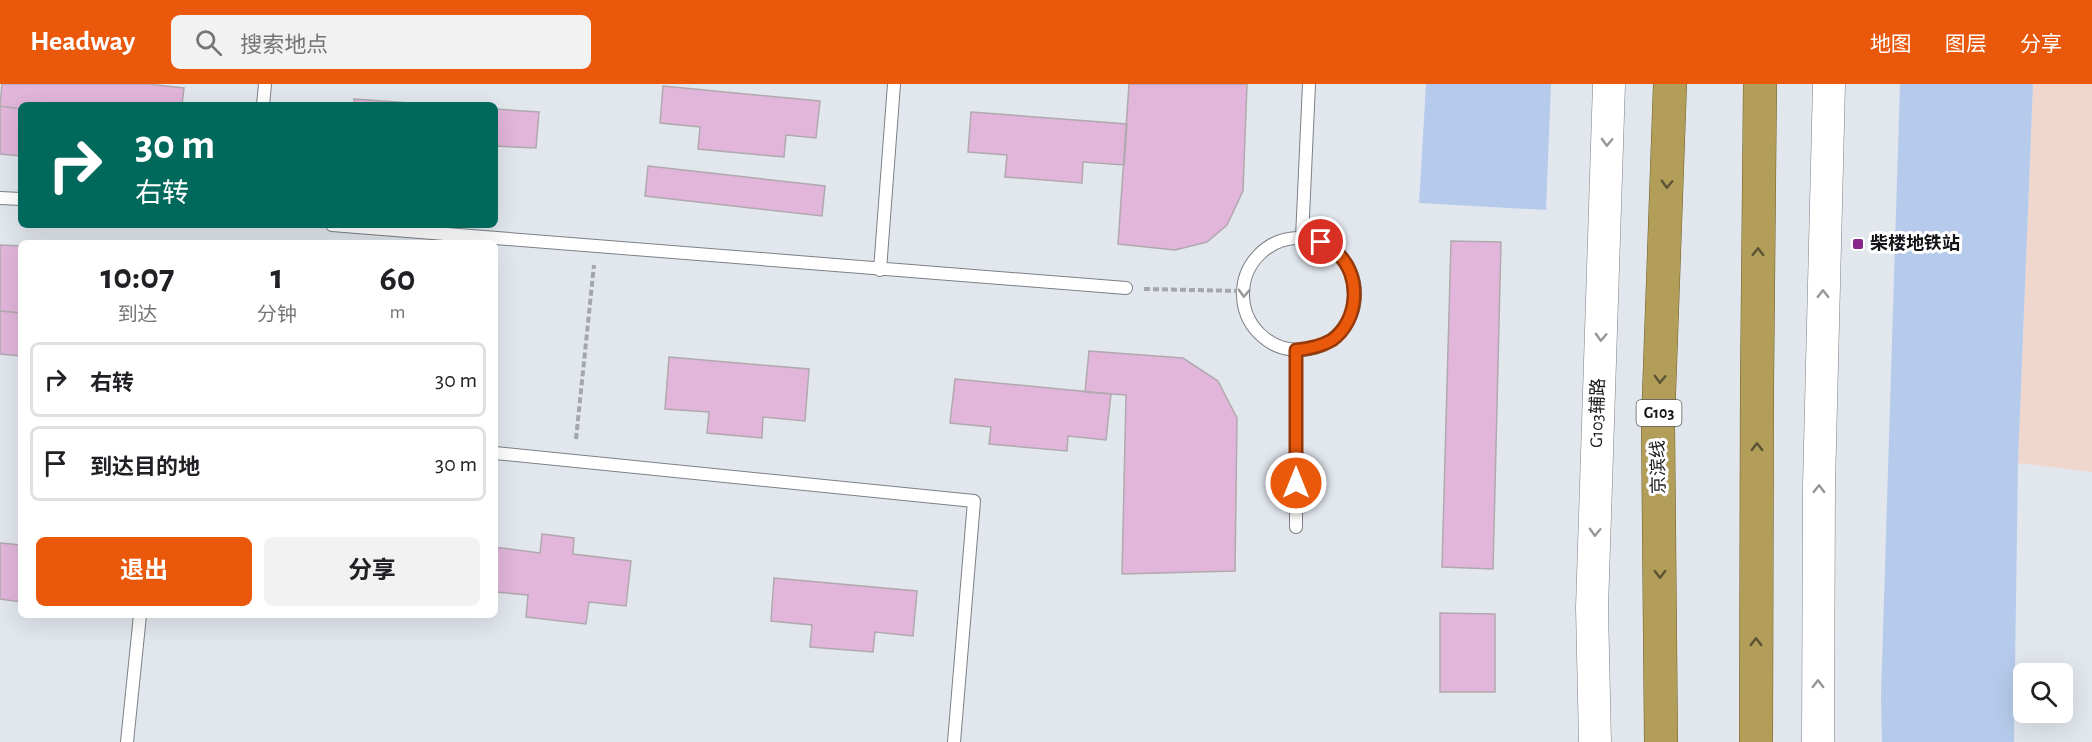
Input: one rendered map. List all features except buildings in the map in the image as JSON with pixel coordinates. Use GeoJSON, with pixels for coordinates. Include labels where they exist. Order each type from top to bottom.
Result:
{"type":"FeatureCollection","features":[{"type":"Feature","properties":{"kind":"highway","name":"京滨线"},"geometry":{"type":"LineString","coordinates":[[1661,742],[1658,422],[1670,84]]}},
{"type":"Feature","properties":{"kind":"highway"},"geometry":{"type":"LineString","coordinates":[[1756,742],[1760,84]]}},
{"type":"Feature","properties":{"kind":"highway"},"geometry":{"type":"LineString","coordinates":[[1649,742],[1661,696]]}},
{"type":"Feature","properties":{"kind":"street","name":"G103辅路"},"geometry":{"type":"LineString","coordinates":[[1595,742],[1592,608],[1609,84]]}},
{"type":"Feature","properties":{"kind":"street"},"geometry":{"type":"LineString","coordinates":[[1818,742],[1819,485],[1829,84]]}},
{"type":"Feature","properties":{"kind":"lane"},"geometry":{"type":"LineString","coordinates":[[263,102],[265,84]]}},
{"type":"Feature","properties":{"kind":"lane"},"geometry":{"type":"LineString","coordinates":[[880,270],[894,84]]}},
{"type":"Feature","properties":{"kind":"lane"},"geometry":{"type":"LineString","coordinates":[[1302,238],[1309,84]]}},
{"type":"Feature","properties":{"kind":"lane"},"geometry":{"type":"LineString","coordinates":[[0,198],[18,200]]}},
{"type":"Feature","properties":{"kind":"lane"},"geometry":{"type":"LineString","coordinates":[[368,228],[1126,288]]}},
{"type":"Feature","properties":{"kind":"lane"},"geometry":{"type":"LineString","coordinates":[[1302,238],[1321,242],[1337,253],[1349,268],[1354,287],[1354,307],[1346,325],[1333,339],[1315,348],[1296,350],[1279,346],[1263,338],[1251,325],[1244,309],[1242,291],[1246,274],[1255,259],[1268,247],[1284,240],[1302,238]]}},
{"type":"Feature","properties":{"kind":"lane"},"geometry":{"type":"LineString","coordinates":[[1296,350],[1296,527]]}},
{"type":"Feature","properties":{"kind":"lane"},"geometry":{"type":"LineString","coordinates":[[498,453],[974,501],[954,742]]}},
{"type":"Feature","properties":{"kind":"lane"},"geometry":{"type":"LineString","coordinates":[[127,742],[140,618]]}},
{"type":"Feature","properties":{"kind":"path"},"geometry":{"type":"LineString","coordinates":[[574,461],[596,247]]}},
{"type":"Feature","properties":{"kind":"path"},"geometry":{"type":"LineString","coordinates":[[1126,288],[1242,291]]}},
{"type":"Feature","properties":{"kind":"shaded area"},"geometry":{"type":"Polygon","coordinates":[[[1426,84],[1551,84],[1546,210],[1419,203],[1426,84]]]}},
{"type":"Feature","properties":{"kind":"shaded area"},"geometry":{"type":"Polygon","coordinates":[[[1900,84],[2033,84],[2018,463],[2015,663],[2013,663],[2014,742],[1882,742],[1881,696],[1900,84]]]}},
{"type":"Feature","properties":{"kind":"shaded area"},"geometry":{"type":"Polygon","coordinates":[[[2033,84],[2092,84],[2092,472],[2018,463],[2033,84]]]}},
{"type":"Feature","properties":{"kind":"place","name":"柴楼地铁站"},"geometry":{"type":"Point","coordinates":[1858,244]}},
{"type":"Feature","properties":{"kind":"route"},"geometry":{"type":"LineString","coordinates":[[1296,483],[1296,350],[1315,348],[1333,339],[1346,325],[1354,307],[1354,287],[1349,268],[1337,253],[1321,242]]}}]}
